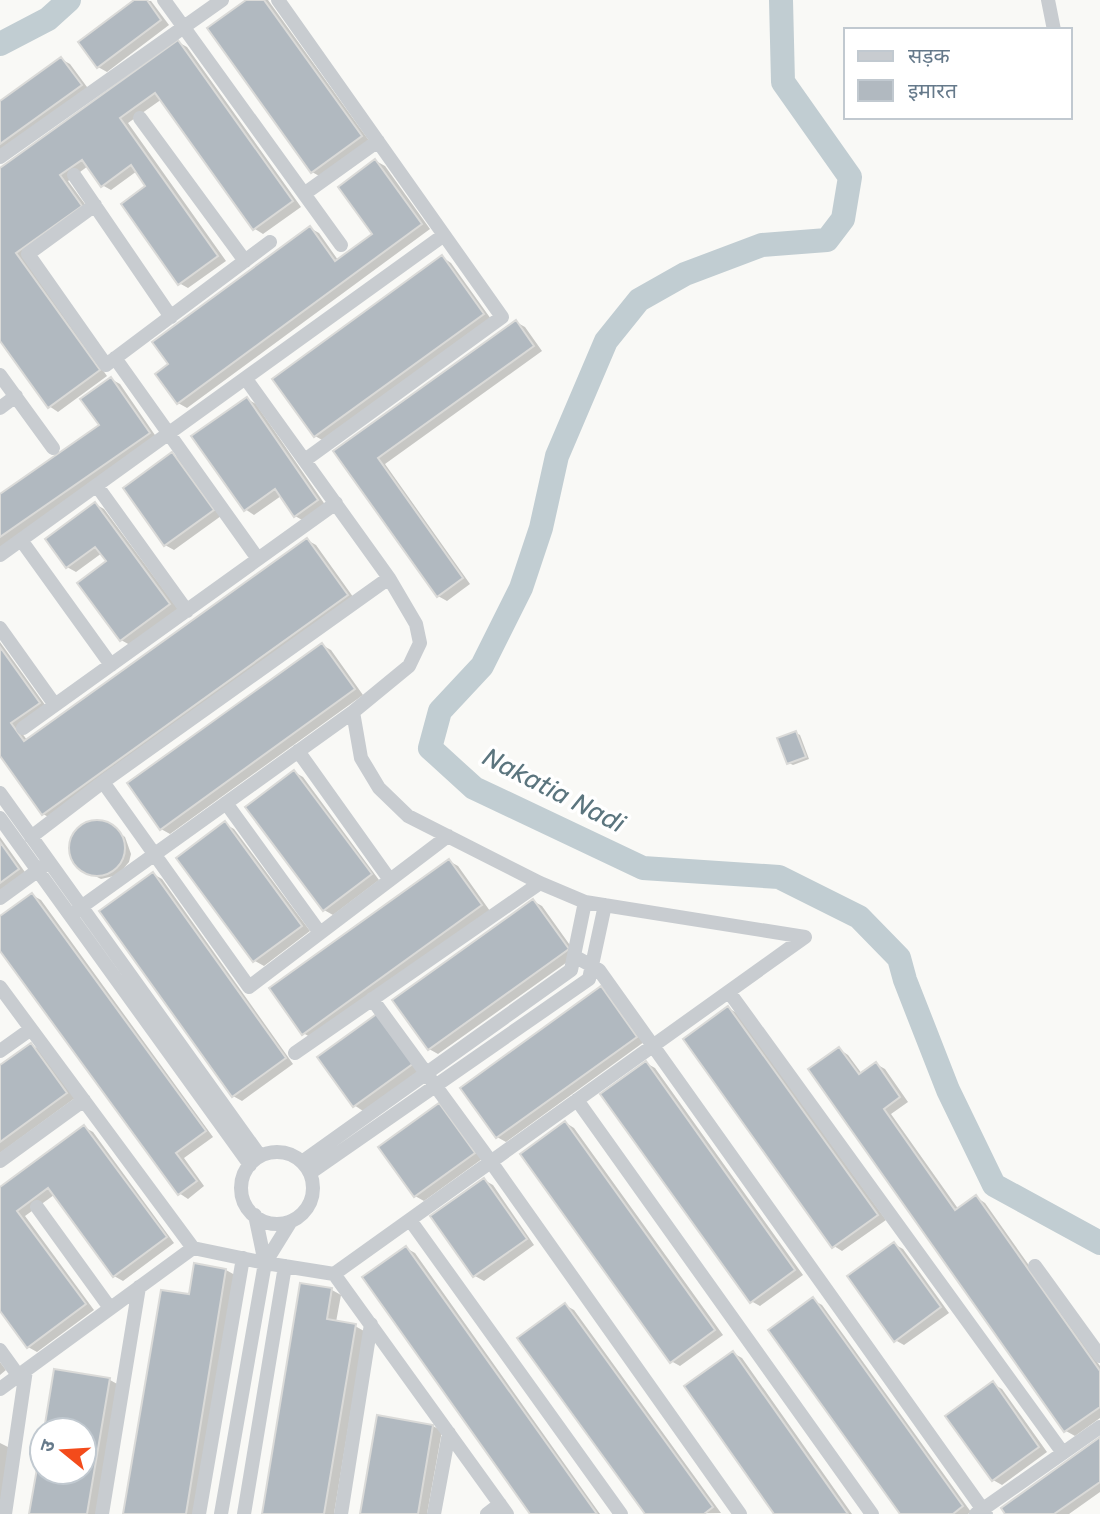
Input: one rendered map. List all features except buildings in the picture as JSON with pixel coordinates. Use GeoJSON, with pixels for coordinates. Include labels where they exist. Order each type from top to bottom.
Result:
{"type":"FeatureCollection","features":[{"type":"Feature","properties":{"kind":"street"},"geometry":{"type":"LineString","coordinates":[[164,0],[341,245]]}},
{"type":"Feature","properties":{"kind":"street"},"geometry":{"type":"LineString","coordinates":[[0,157],[222,0]]}},
{"type":"Feature","properties":{"kind":"street"},"geometry":{"type":"LineString","coordinates":[[278,0],[502,317],[304,460]]}},
{"type":"Feature","properties":{"kind":"street"},"geometry":{"type":"LineString","coordinates":[[1048,0],[1054,28]]}},
{"type":"Feature","properties":{"kind":"street"},"geometry":{"type":"LineString","coordinates":[[140,118],[245,261]]}},
{"type":"Feature","properties":{"kind":"street"},"geometry":{"type":"LineString","coordinates":[[304,194],[378,141]]}},
{"type":"Feature","properties":{"kind":"street"},"geometry":{"type":"LineString","coordinates":[[74,174],[172,317]]}},
{"type":"Feature","properties":{"kind":"street"},"geometry":{"type":"LineString","coordinates":[[95,205],[28,254],[106,365],[270,242]]}},
{"type":"Feature","properties":{"kind":"street"},"geometry":{"type":"LineString","coordinates":[[0,555],[444,235]]}},
{"type":"Feature","properties":{"kind":"street"},"geometry":{"type":"LineString","coordinates":[[116,358],[258,559]]}},
{"type":"Feature","properties":{"kind":"street"},"geometry":{"type":"LineString","coordinates":[[0,375],[53,449]]}},
{"type":"Feature","properties":{"kind":"street"},"geometry":{"type":"LineString","coordinates":[[76,911],[353,712],[410,666],[419,643],[416,624],[389,578],[246,379]]}},
{"type":"Feature","properties":{"kind":"street"},"geometry":{"type":"LineString","coordinates":[[0,408],[16,397]]}},
{"type":"Feature","properties":{"kind":"street"},"geometry":{"type":"LineString","coordinates":[[97,486],[187,611]]}},
{"type":"Feature","properties":{"kind":"street"},"geometry":{"type":"LineString","coordinates":[[23,728],[336,503]]}},
{"type":"Feature","properties":{"kind":"street"},"geometry":{"type":"LineString","coordinates":[[21,540],[111,665]]}},
{"type":"Feature","properties":{"kind":"street"},"geometry":{"type":"LineString","coordinates":[[31,837],[103,782],[389,578]]}},
{"type":"Feature","properties":{"kind":"street"},"geometry":{"type":"LineString","coordinates":[[0,628],[55,705]]}},
{"type":"Feature","properties":{"kind":"street"},"geometry":{"type":"LineString","coordinates":[[334,1274],[805,937],[585,902],[540,883],[408,816],[379,788],[360,758],[353,712]]}},
{"type":"Feature","properties":{"kind":"street"},"geometry":{"type":"LineString","coordinates":[[298,751],[390,880]]}},
{"type":"Feature","properties":{"kind":"street"},"geometry":{"type":"LineString","coordinates":[[103,782],[249,987],[447,836]]}},
{"type":"Feature","properties":{"kind":"street"},"geometry":{"type":"LineString","coordinates":[[0,793],[31,837],[44,866]]}},
{"type":"Feature","properties":{"kind":"street"},"geometry":{"type":"LineString","coordinates":[[226,803],[320,933]]}},
{"type":"Feature","properties":{"kind":"street"},"geometry":{"type":"LineString","coordinates":[[0,818],[44,866],[255,1161]]}},
{"type":"Feature","properties":{"kind":"street"},"geometry":{"type":"LineString","coordinates":[[0,898],[44,866]]}},
{"type":"Feature","properties":{"kind":"street"},"geometry":{"type":"LineString","coordinates":[[295,1053],[540,883]]}},
{"type":"Feature","properties":{"kind":"street"},"geometry":{"type":"LineString","coordinates":[[306,1167],[426,1073],[571,970],[585,902]]}},
{"type":"Feature","properties":{"kind":"street"},"geometry":{"type":"LineString","coordinates":[[306,1167],[436,1086],[589,979],[605,905]]}},
{"type":"Feature","properties":{"kind":"street"},"geometry":{"type":"LineString","coordinates":[[574,956],[599,970],[982,1512],[1100,1427]]}},
{"type":"Feature","properties":{"kind":"street"},"geometry":{"type":"LineString","coordinates":[[0,987],[193,1248],[334,1274],[504,1509],[487,1514]]}},
{"type":"Feature","properties":{"kind":"street"},"geometry":{"type":"LineString","coordinates":[[729,992],[1063,1453]]}},
{"type":"Feature","properties":{"kind":"street"},"geometry":{"type":"LineString","coordinates":[[372,999],[740,1514]]}},
{"type":"Feature","properties":{"kind":"street"},"geometry":{"type":"LineString","coordinates":[[0,1051],[31,1029]]}},
{"type":"Feature","properties":{"kind":"street"},"geometry":{"type":"LineString","coordinates":[[0,1161],[84,1100]]}},
{"type":"Feature","properties":{"kind":"street"},"geometry":{"type":"LineString","coordinates":[[577,1100],[872,1514]]}},
{"type":"Feature","properties":{"kind":"street"},"geometry":{"type":"LineString","coordinates":[[277,1151],[290,1154],[306,1167],[313,1187],[311,1201],[303,1213],[291,1221],[277,1224],[255,1216],[244,1202],[241,1188],[244,1174],[255,1161],[277,1151]]}},
{"type":"Feature","properties":{"kind":"street"},"geometry":{"type":"LineString","coordinates":[[37,1207],[110,1308]]}},
{"type":"Feature","properties":{"kind":"street"},"geometry":{"type":"LineString","coordinates":[[222,1514],[265,1263],[255,1216]]}},
{"type":"Feature","properties":{"kind":"street"},"geometry":{"type":"LineString","coordinates":[[410,1220],[621,1514]]}},
{"type":"Feature","properties":{"kind":"street"},"geometry":{"type":"LineString","coordinates":[[265,1263],[291,1221]]}},
{"type":"Feature","properties":{"kind":"street"},"geometry":{"type":"LineString","coordinates":[[0,1389],[193,1248]]}},
{"type":"Feature","properties":{"kind":"street"},"geometry":{"type":"LineString","coordinates":[[199,1514],[243,1258]]}},
{"type":"Feature","properties":{"kind":"street"},"geometry":{"type":"LineString","coordinates":[[244,1514],[285,1266]]}},
{"type":"Feature","properties":{"kind":"street"},"geometry":{"type":"LineString","coordinates":[[1035,1266],[1100,1356]]}},
{"type":"Feature","properties":{"kind":"street"},"geometry":{"type":"LineString","coordinates":[[102,1514],[139,1287]]}},
{"type":"Feature","properties":{"kind":"street"},"geometry":{"type":"LineString","coordinates":[[341,1514],[371,1324]]}},
{"type":"Feature","properties":{"kind":"street"},"geometry":{"type":"LineString","coordinates":[[0,1350],[22,1373]]}},
{"type":"Feature","properties":{"kind":"street"},"geometry":{"type":"LineString","coordinates":[[5,1514],[22,1373]]}},
{"type":"Feature","properties":{"kind":"street"},"geometry":{"type":"LineString","coordinates":[[434,1514],[449,1433]]}},
{"type":"Feature","properties":{"kind":"waterway","name":"Nakatia Nadi"},"geometry":{"type":"LineString","coordinates":[[0,44],[48,19],[69,0]]}},
{"type":"Feature","properties":{"kind":"waterway","name":"Nakatia Nadi"},"geometry":{"type":"LineString","coordinates":[[781,0],[783,82],[850,177],[843,219],[827,240],[762,245],[685,274],[639,300],[606,341],[557,456],[541,528],[521,588],[482,666],[440,711],[430,748],[474,788],[643,868],[779,877],[859,917],[899,958],[948,1090],[994,1185],[1100,1243]]}}]}
